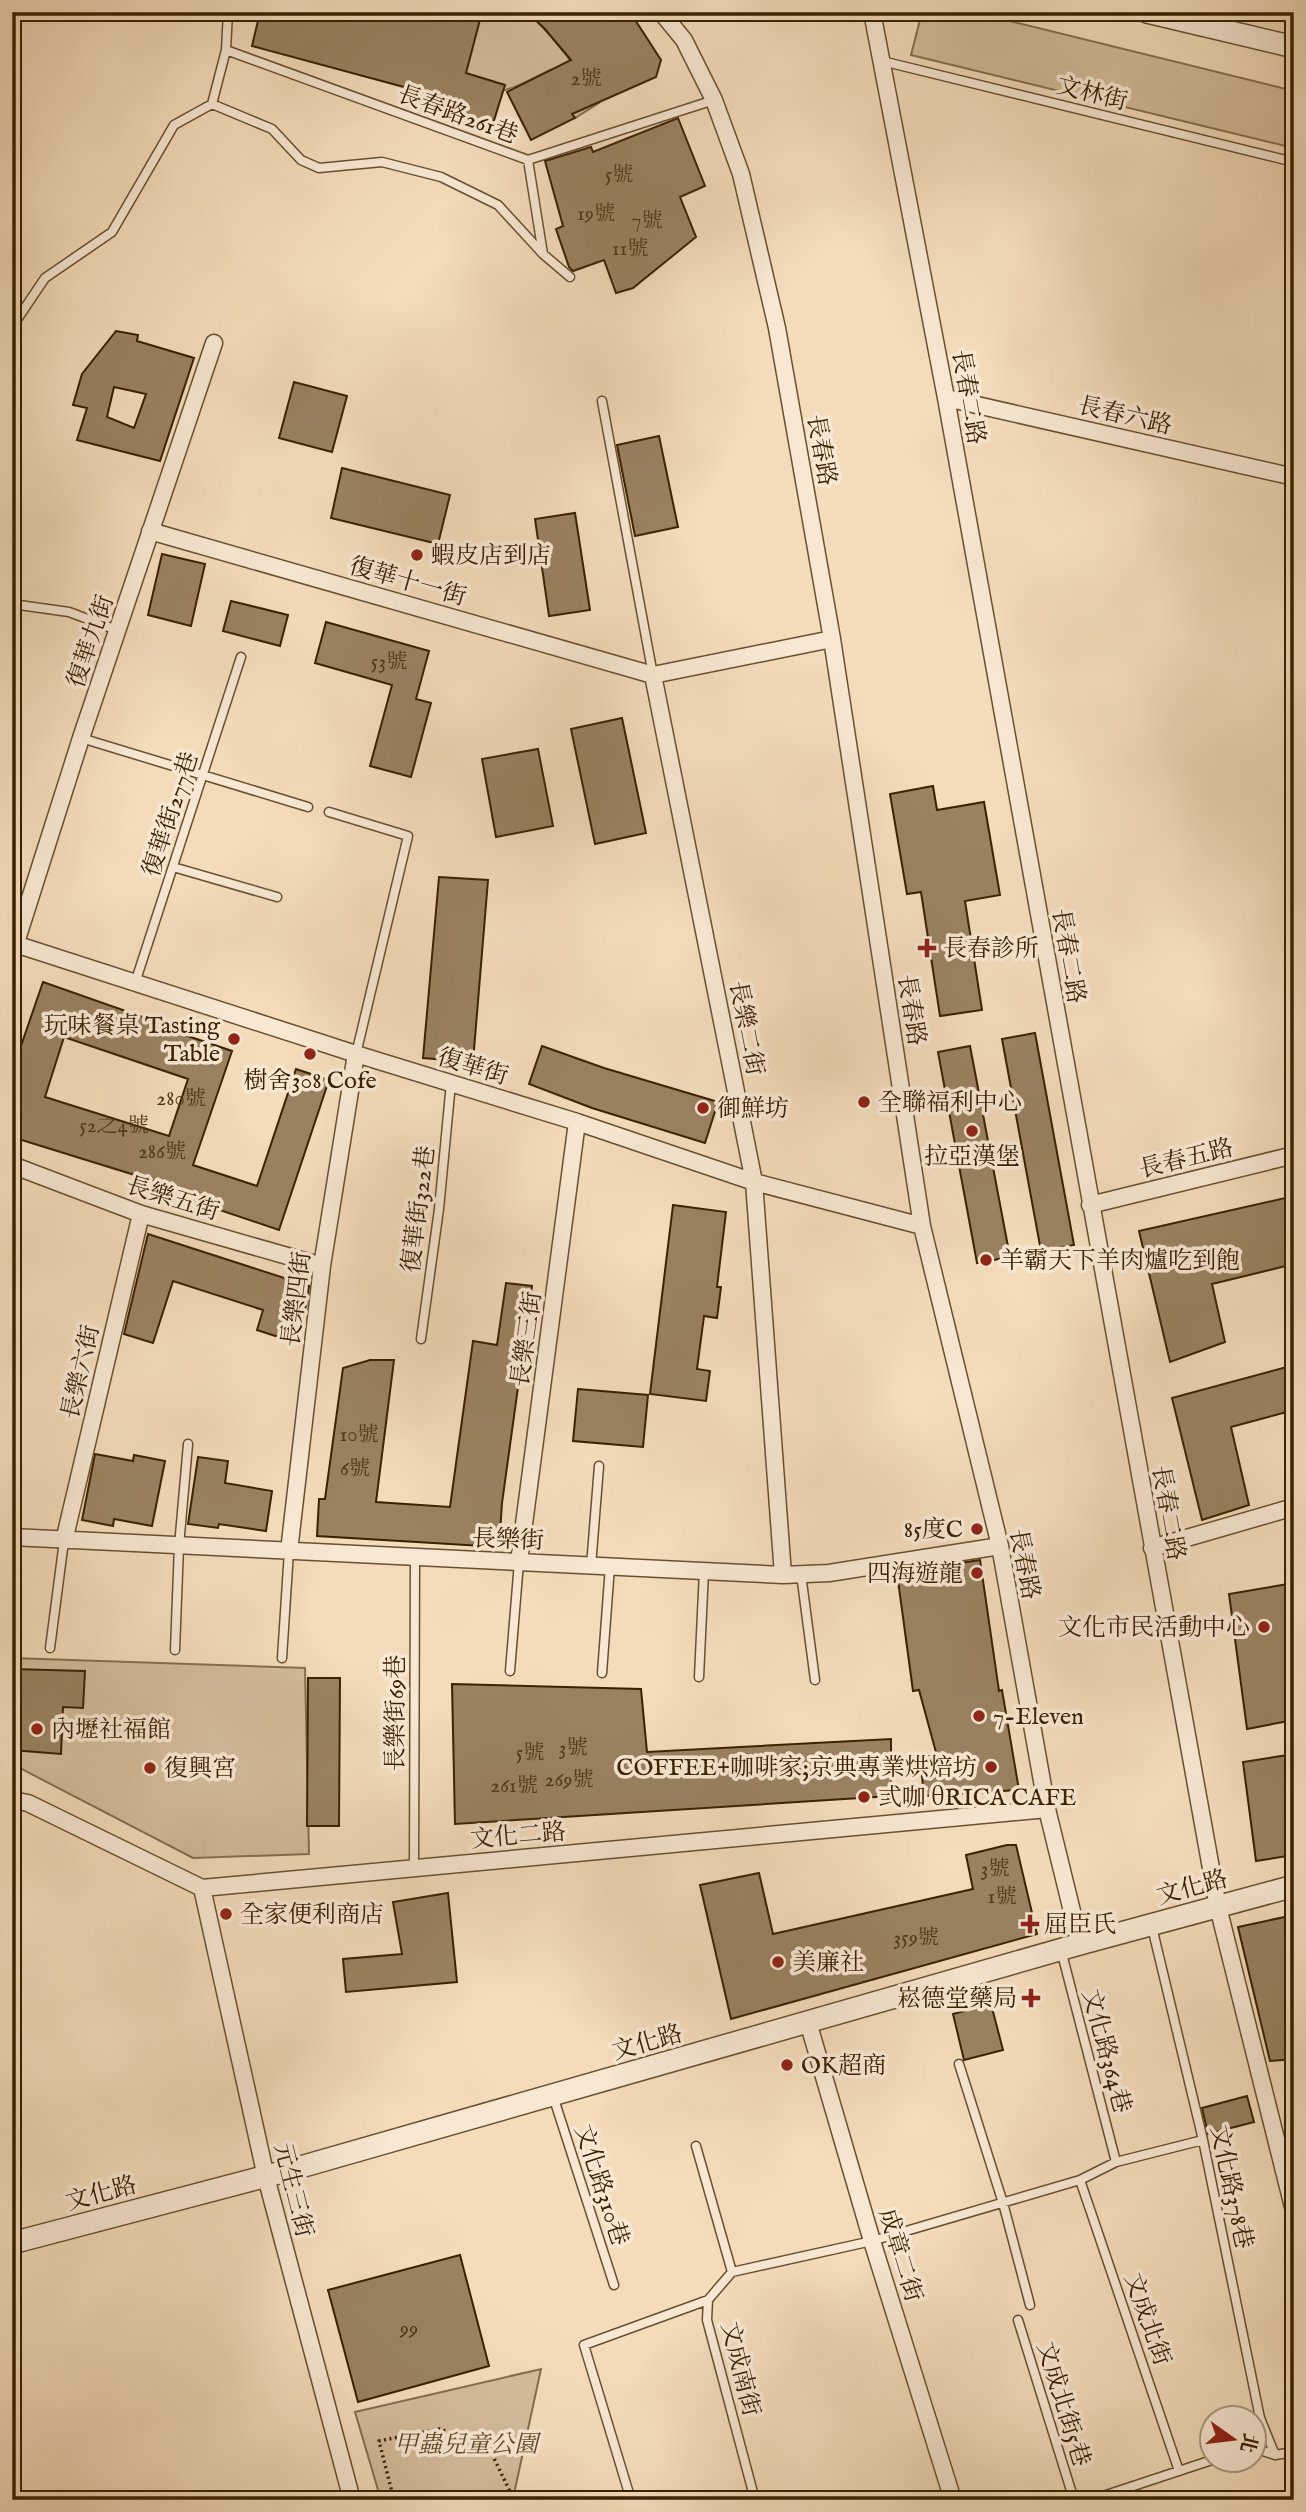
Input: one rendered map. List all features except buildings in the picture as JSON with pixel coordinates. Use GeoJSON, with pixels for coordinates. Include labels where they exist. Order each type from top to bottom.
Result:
{"type":"FeatureCollection","features":[{"type":"Feature","properties":{"kind":"street","name":"長春路"},"geometry":{"type":"LineString","coordinates":[[661,12],[684,40],[714,100],[741,174],[777,328],[832,639],[922,1226],[1000,1546],[1070,1947]]}},
{"type":"Feature","properties":{"kind":"street","name":"長春二路"},"geometry":{"type":"LineString","coordinates":[[872,12],[946,398],[1218,1907],[1294,2211]]}},
{"type":"Feature","properties":{"kind":"street"},"geometry":{"type":"LineString","coordinates":[[1147,12],[1294,47]]}},
{"type":"Feature","properties":{"kind":"street","name":"復華九街"},"geometry":{"type":"LineString","coordinates":[[13,947],[214,343]]}},
{"type":"Feature","properties":{"kind":"street","name":"長春六路"},"geometry":{"type":"LineString","coordinates":[[946,398],[1294,477]]}},
{"type":"Feature","properties":{"kind":"street","name":"復華十一街"},"geometry":{"type":"LineString","coordinates":[[150,531],[653,675]]}},
{"type":"Feature","properties":{"kind":"street"},"geometry":{"type":"LineString","coordinates":[[653,675],[832,639]]}},
{"type":"Feature","properties":{"kind":"street","name":"長樂二街"},"geometry":{"type":"LineString","coordinates":[[653,675],[754,1182],[783,1574]]}},
{"type":"Feature","properties":{"kind":"street","name":"復華街"},"geometry":{"type":"LineString","coordinates":[[13,947],[577,1122],[754,1182],[922,1226]]}},
{"type":"Feature","properties":{"kind":"street","name":"長樂四街"},"geometry":{"type":"LineString","coordinates":[[289,1551],[322,1266],[356,1054]]}},
{"type":"Feature","properties":{"kind":"street","name":"長樂三街"},"geometry":{"type":"LineString","coordinates":[[519,1562],[577,1122]]}},
{"type":"Feature","properties":{"kind":"street","name":"長春五路"},"geometry":{"type":"LineString","coordinates":[[1090,1205],[1294,1155]]}},
{"type":"Feature","properties":{"kind":"street","name":"長樂五街"},"geometry":{"type":"LineString","coordinates":[[12,1165],[141,1214],[322,1266]]}},
{"type":"Feature","properties":{"kind":"street","name":"長樂六街"},"geometry":{"type":"LineString","coordinates":[[64,1541],[141,1214]]}},
{"type":"Feature","properties":{"kind":"street"},"geometry":{"type":"LineString","coordinates":[[1152,1548],[1294,1507]]}},
{"type":"Feature","properties":{"kind":"street","name":"長樂街"},"geometry":{"type":"LineString","coordinates":[[12,1537],[783,1574],[829,1573],[1000,1546]]}},
{"type":"Feature","properties":{"kind":"street"},"geometry":{"type":"LineString","coordinates":[[12,1800],[28,1803],[202,1888]]}},
{"type":"Feature","properties":{"kind":"street","name":"文化二路"},"geometry":{"type":"LineString","coordinates":[[202,1888],[1047,1809]]}},
{"type":"Feature","properties":{"kind":"street","name":"文化路"},"geometry":{"type":"LineString","coordinates":[[12,2243],[266,2177],[1070,1947],[1294,1886]]}},
{"type":"Feature","properties":{"kind":"street","name":"元生三街"},"geometry":{"type":"LineString","coordinates":[[202,1888],[266,2177],[352,2500]]}},
{"type":"Feature","properties":{"kind":"street","name":"成章二街"},"geometry":{"type":"LineString","coordinates":[[808,2022],[872,2241],[953,2500]]}},
{"type":"Feature","properties":{"kind":"lane"},"geometry":{"type":"LineString","coordinates":[[12,327],[45,278],[112,232],[174,125],[212,104],[226,50],[229,12]]}},
{"type":"Feature","properties":{"kind":"lane","name":"長春路261巷"},"geometry":{"type":"LineString","coordinates":[[226,50],[528,160],[714,100]]}},
{"type":"Feature","properties":{"kind":"lane","name":"文林街"},"geometry":{"type":"LineString","coordinates":[[881,61],[1294,162]]}},
{"type":"Feature","properties":{"kind":"lane"},"geometry":{"type":"LineString","coordinates":[[212,104],[272,129],[301,160],[319,168],[382,162],[441,177],[498,205],[543,254],[570,277]]}},
{"type":"Feature","properties":{"kind":"lane"},"geometry":{"type":"LineString","coordinates":[[528,160],[543,254]]}},
{"type":"Feature","properties":{"kind":"lane"},"geometry":{"type":"LineString","coordinates":[[602,401],[653,675]]}},
{"type":"Feature","properties":{"kind":"lane"},"geometry":{"type":"LineString","coordinates":[[12,585],[13,604],[69,612],[117,630]]}},
{"type":"Feature","properties":{"kind":"lane","name":"復華街277巷"},"geometry":{"type":"LineString","coordinates":[[135,983],[241,657]]}},
{"type":"Feature","properties":{"kind":"lane"},"geometry":{"type":"LineString","coordinates":[[81,738],[308,807]]}},
{"type":"Feature","properties":{"kind":"lane"},"geometry":{"type":"LineString","coordinates":[[329,812],[408,836],[356,1054]]}},
{"type":"Feature","properties":{"kind":"lane"},"geometry":{"type":"LineString","coordinates":[[173,867],[277,897]]}},
{"type":"Feature","properties":{"kind":"lane","name":"復華街322巷"},"geometry":{"type":"LineString","coordinates":[[421,1339],[439,1209],[451,1083]]}},
{"type":"Feature","properties":{"kind":"lane"},"geometry":{"type":"LineString","coordinates":[[175,1650],[179,1546],[188,1444]]}},
{"type":"Feature","properties":{"kind":"lane"},"geometry":{"type":"LineString","coordinates":[[591,1566],[599,1466]]}},
{"type":"Feature","properties":{"kind":"lane"},"geometry":{"type":"LineString","coordinates":[[50,1648],[64,1541]]}},
{"type":"Feature","properties":{"kind":"lane"},"geometry":{"type":"LineString","coordinates":[[282,1658],[289,1551]]}},
{"type":"Feature","properties":{"kind":"lane","name":"長樂街69巷"},"geometry":{"type":"LineString","coordinates":[[414,1868],[415,1558]]}},
{"type":"Feature","properties":{"kind":"lane"},"geometry":{"type":"LineString","coordinates":[[510,1671],[519,1562]]}},
{"type":"Feature","properties":{"kind":"lane"},"geometry":{"type":"LineString","coordinates":[[602,1673],[610,1566]]}},
{"type":"Feature","properties":{"kind":"lane"},"geometry":{"type":"LineString","coordinates":[[699,1677],[704,1571]]}},
{"type":"Feature","properties":{"kind":"lane"},"geometry":{"type":"LineString","coordinates":[[801,1574],[814,1680]]}},
{"type":"Feature","properties":{"kind":"lane","name":"文化路378巷"},"geometry":{"type":"LineString","coordinates":[[1152,1925],[1203,2140],[1260,2418],[1275,2455]]}},
{"type":"Feature","properties":{"kind":"lane","name":"文化路364巷"},"geometry":{"type":"LineString","coordinates":[[1070,1947],[1116,2162]]}},
{"type":"Feature","properties":{"kind":"lane"},"geometry":{"type":"LineString","coordinates":[[959,2064],[1003,2203],[1030,2305]]}},
{"type":"Feature","properties":{"kind":"lane","name":"文化路310巷"},"geometry":{"type":"LineString","coordinates":[[553,2096],[614,2285]]}},
{"type":"Feature","properties":{"kind":"lane"},"geometry":{"type":"LineString","coordinates":[[696,2146],[732,2272],[872,2241],[1080,2180],[1116,2162],[1203,2140]]}},
{"type":"Feature","properties":{"kind":"lane","name":"文成北街"},"geometry":{"type":"LineString","coordinates":[[1080,2180],[1179,2471]]}},
{"type":"Feature","properties":{"kind":"lane","name":"文成南街"},"geometry":{"type":"LineString","coordinates":[[732,2272],[708,2300],[707,2320],[755,2500]]}},
{"type":"Feature","properties":{"kind":"lane"},"geometry":{"type":"LineString","coordinates":[[631,2500],[584,2345],[708,2300]]}},
{"type":"Feature","properties":{"kind":"lane","name":"文成北街5巷"},"geometry":{"type":"LineString","coordinates":[[1018,2319],[1074,2500]]}},
{"type":"Feature","properties":{"kind":"lane"},"geometry":{"type":"LineString","coordinates":[[1268,2453],[1275,2455],[1294,2452]]}},
{"type":"Feature","properties":{"kind":"lane"},"geometry":{"type":"LineString","coordinates":[[1090,2500],[1198,2464]]}},
{"type":"Feature","properties":{"kind":"path"},"geometry":{"type":"LineString","coordinates":[[394,2500],[379,2441],[439,2429],[463,2436],[491,2452],[513,2500]]}},
{"type":"Feature","properties":{"kind":"green space"},"geometry":{"type":"Polygon","coordinates":[[[457,12],[527,12],[566,54],[599,103],[575,118],[550,70],[519,85],[496,92],[472,90],[439,79],[457,12]]]}},
{"type":"Feature","properties":{"kind":"green space"},"geometry":{"type":"Polygon","coordinates":[[[922,12],[973,12],[1294,91],[1294,148],[911,55],[922,12]]]}},
{"type":"Feature","properties":{"kind":"green space"},"geometry":{"type":"Polygon","coordinates":[[[12,1658],[305,1668],[309,1854],[193,1858],[12,1764],[12,1658]]]}},
{"type":"Feature","properties":{"kind":"green space","name":"甲蟲兒童公園"},"geometry":{"type":"Polygon","coordinates":[[[541,2369],[514,2494],[520,2500],[381,2500],[355,2412],[541,2369]]]}},
{"type":"Feature","properties":{"kind":"place","name":"蝦皮店到店"},"geometry":{"type":"Point","coordinates":[417,555]}},
{"type":"Feature","properties":{"kind":"place","name":"長春診所"},"geometry":{"type":"Point","coordinates":[927,948]}},
{"type":"Feature","properties":{"kind":"place","name":"玩味餐桌 Tasting Table"},"geometry":{"type":"Point","coordinates":[234,1039]}},
{"type":"Feature","properties":{"kind":"place","name":"樹舍308 Cofe"},"geometry":{"type":"Point","coordinates":[310,1054]}},
{"type":"Feature","properties":{"kind":"place","name":"全聯福利中心"},"geometry":{"type":"Point","coordinates":[864,1102]}},
{"type":"Feature","properties":{"kind":"place","name":"御鮮坊"},"geometry":{"type":"Point","coordinates":[703,1108]}},
{"type":"Feature","properties":{"kind":"place","name":"拉亞漢堡"},"geometry":{"type":"Point","coordinates":[972,1131]}},
{"type":"Feature","properties":{"kind":"place","name":"羊霸天下羊肉爐吃到飽"},"geometry":{"type":"Point","coordinates":[986,1260]}},
{"type":"Feature","properties":{"kind":"place","name":"85度C"},"geometry":{"type":"Point","coordinates":[977,1529]}},
{"type":"Feature","properties":{"kind":"place","name":"四海遊龍"},"geometry":{"type":"Point","coordinates":[977,1573]}},
{"type":"Feature","properties":{"kind":"place","name":"文化市民活動中心"},"geometry":{"type":"Point","coordinates":[1264,1627]}},
{"type":"Feature","properties":{"kind":"place","name":"7-Eleven"},"geometry":{"type":"Point","coordinates":[979,1716]}},
{"type":"Feature","properties":{"kind":"place","name":"內壢社福館"},"geometry":{"type":"Point","coordinates":[37,1729]}},
{"type":"Feature","properties":{"kind":"place","name":"COFFEE+咖啡家;京典專業烘焙坊"},"geometry":{"type":"Point","coordinates":[991,1767]}},
{"type":"Feature","properties":{"kind":"place","name":"復興宮"},"geometry":{"type":"Point","coordinates":[150,1768]}},
{"type":"Feature","properties":{"kind":"place","name":"弎咖 θRICA CAFE"},"geometry":{"type":"Point","coordinates":[864,1797]}},
{"type":"Feature","properties":{"kind":"place","name":"全家便利商店"},"geometry":{"type":"Point","coordinates":[226,1914]}},
{"type":"Feature","properties":{"kind":"place","name":"屈臣氏"},"geometry":{"type":"Point","coordinates":[1030,1924]}},
{"type":"Feature","properties":{"kind":"place","name":"美廉社"},"geometry":{"type":"Point","coordinates":[778,1962]}},
{"type":"Feature","properties":{"kind":"place","name":"崧德堂藥局"},"geometry":{"type":"Point","coordinates":[1031,1998]}},
{"type":"Feature","properties":{"kind":"place","name":"OK超商"},"geometry":{"type":"Point","coordinates":[787,2065]}}]}
